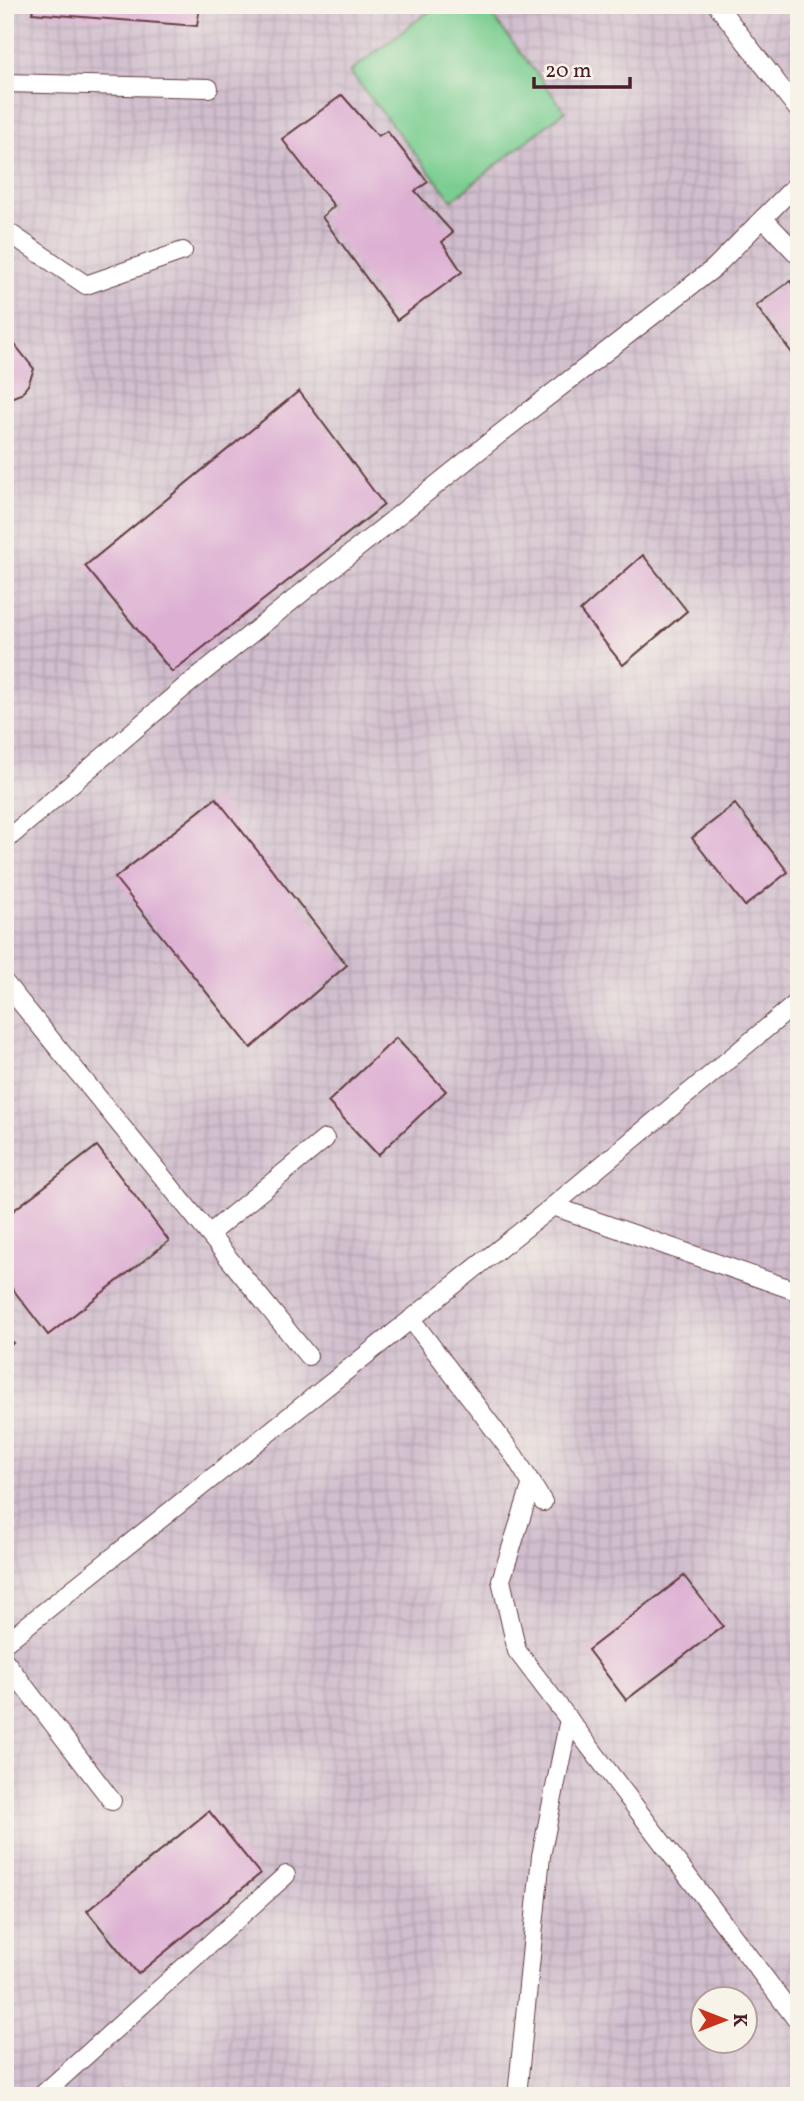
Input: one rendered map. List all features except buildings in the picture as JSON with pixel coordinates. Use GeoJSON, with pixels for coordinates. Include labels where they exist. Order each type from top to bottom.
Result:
{"type":"FeatureCollection","features":[{"type":"Feature","properties":{"kind":"lane"},"geometry":{"type":"LineString","coordinates":[[717,5],[799,111]]}},
{"type":"Feature","properties":{"kind":"lane"},"geometry":{"type":"LineString","coordinates":[[5,83],[209,88]]}},
{"type":"Feature","properties":{"kind":"lane"},"geometry":{"type":"LineString","coordinates":[[5,841],[181,690],[497,436],[714,268],[799,182]]}},
{"type":"Feature","properties":{"kind":"lane"},"geometry":{"type":"LineString","coordinates":[[763,218],[799,256]]}},
{"type":"Feature","properties":{"kind":"lane"},"geometry":{"type":"LineString","coordinates":[[5,230],[86,285],[183,251]]}},
{"type":"Feature","properties":{"kind":"lane"},"geometry":{"type":"LineString","coordinates":[[7,990],[308,1356]]}},
{"type":"Feature","properties":{"kind":"lane"},"geometry":{"type":"LineString","coordinates":[[5,1643],[552,1206],[799,1001]]}},
{"type":"Feature","properties":{"kind":"lane"},"geometry":{"type":"LineString","coordinates":[[209,1234],[326,1139]]}},
{"type":"Feature","properties":{"kind":"lane"},"geometry":{"type":"LineString","coordinates":[[552,1206],[799,1293]]}},
{"type":"Feature","properties":{"kind":"lane"},"geometry":{"type":"LineString","coordinates":[[411,1319],[543,1502]]}},
{"type":"Feature","properties":{"kind":"lane"},"geometry":{"type":"LineString","coordinates":[[531,1483],[501,1580],[517,1651],[799,2023]]}},
{"type":"Feature","properties":{"kind":"lane"},"geometry":{"type":"LineString","coordinates":[[5,1661],[112,1801]]}},
{"type":"Feature","properties":{"kind":"lane"},"geometry":{"type":"LineString","coordinates":[[517,2096],[541,1856],[569,1719]]}},
{"type":"Feature","properties":{"kind":"lane"},"geometry":{"type":"LineString","coordinates":[[41,2096],[286,1875]]}},
{"type":"Feature","properties":{"kind":"shaded area"},"geometry":{"type":"Polygon","coordinates":[[[5,5],[799,5],[799,2096],[5,2096],[5,5]]]}},
{"type":"Feature","properties":{"kind":"green space"},"geometry":{"type":"Polygon","coordinates":[[[437,5],[484,5],[565,111],[452,200],[350,72],[437,5]]]}}]}
